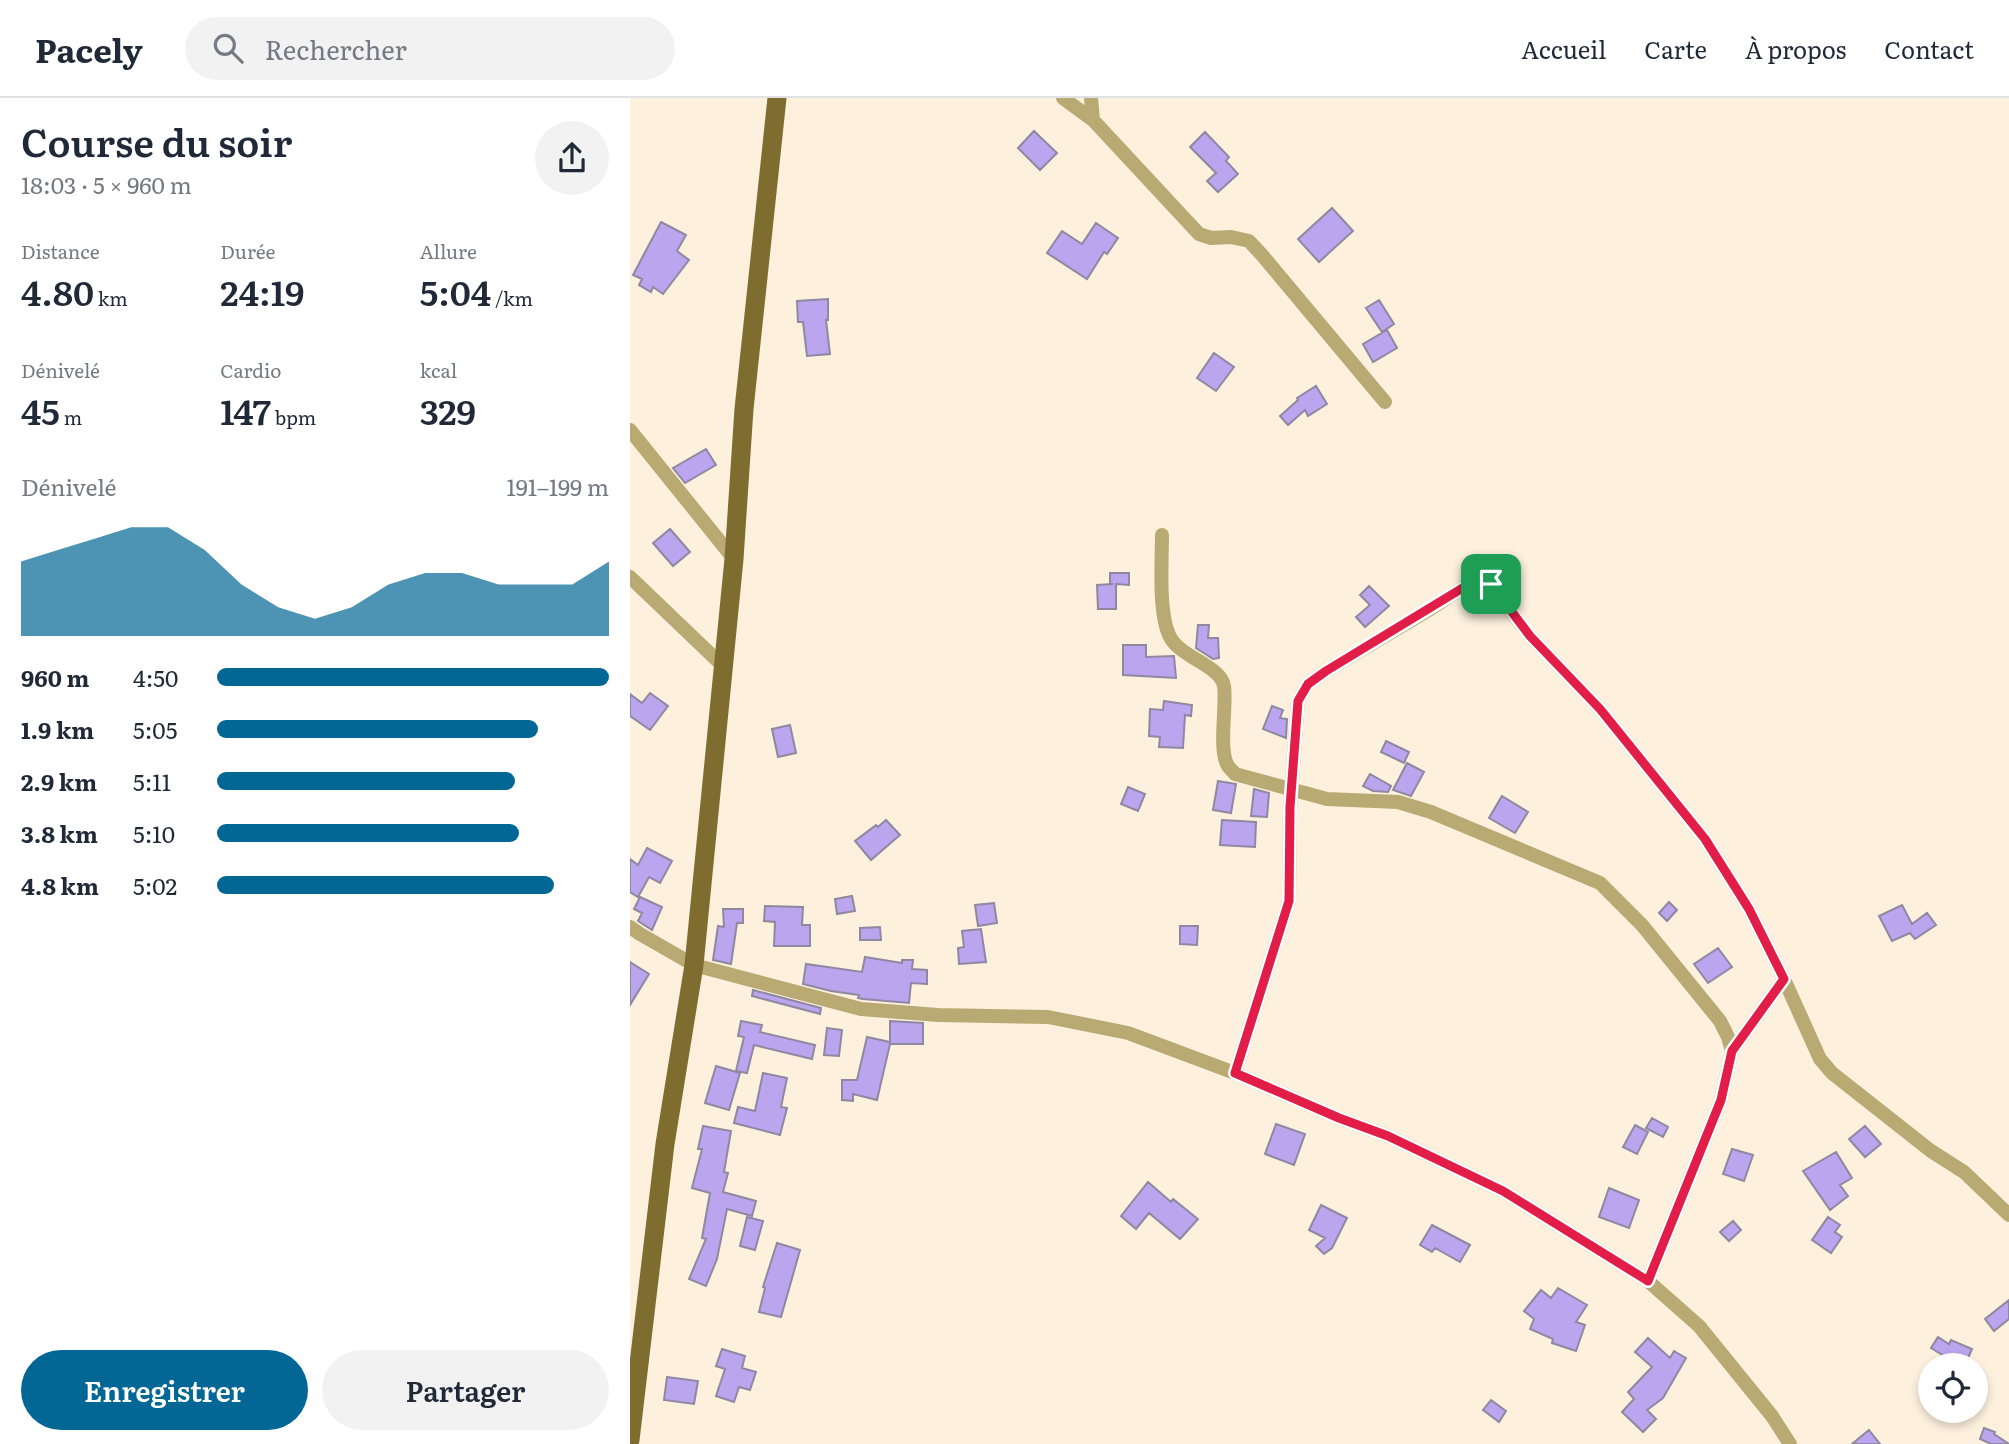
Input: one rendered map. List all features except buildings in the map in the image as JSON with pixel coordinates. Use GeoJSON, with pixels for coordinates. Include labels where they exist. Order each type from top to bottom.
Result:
{"type":"FeatureCollection","features":[{"type":"Feature","properties":{"kind":"main road"},"geometry":{"type":"LineString","coordinates":[[630,1435],[665,1144],[694,965],[734,559],[744,410],[776,98]]}},
{"type":"Feature","properties":{"kind":"street"},"geometry":{"type":"LineString","coordinates":[[1063,98],[1093,120],[1199,234],[1211,239],[1231,237],[1248,241],[1385,402]]}},
{"type":"Feature","properties":{"kind":"street"},"geometry":{"type":"LineString","coordinates":[[1091,98],[1093,120]]}},
{"type":"Feature","properties":{"kind":"street"},"geometry":{"type":"LineString","coordinates":[[630,430],[734,559]]}},
{"type":"Feature","properties":{"kind":"street"},"geometry":{"type":"LineString","coordinates":[[1162,535],[1163,611],[1170,637],[1186,654],[1217,674],[1224,683],[1224,752],[1227,765],[1235,774],[1327,799],[1398,802],[1422,809],[1600,883],[1642,925],[1720,1021],[1732,1051]]}},
{"type":"Feature","properties":{"kind":"street"},"geometry":{"type":"LineString","coordinates":[[630,577],[723,666]]}},
{"type":"Feature","properties":{"kind":"street"},"geometry":{"type":"LineString","coordinates":[[1235,1073],[1289,901],[1290,807],[1298,701],[1308,684],[1468,584],[1479,578],[1486,579],[1530,636],[1600,709],[1705,839],[1749,909],[1820,1059],[1832,1073],[1931,1151],[1964,1172],[2009,1215]]}},
{"type":"Feature","properties":{"kind":"street"},"geometry":{"type":"LineString","coordinates":[[630,927],[694,965],[861,1009],[938,1015],[1048,1017],[1128,1033],[1235,1073],[1388,1136],[1503,1191],[1648,1281],[1699,1326],[1772,1416],[1790,1444]]}},
{"type":"Feature","properties":{"kind":"street"},"geometry":{"type":"LineString","coordinates":[[1648,1281],[1721,1100],[1732,1051],[1784,979]]}},
{"type":"Feature","properties":{"kind":"route"},"geometry":{"type":"LineString","coordinates":[[1479,578],[1486,579],[1491,584],[1530,636],[1600,709],[1705,839],[1749,909],[1784,979],[1732,1051],[1721,1100],[1648,1281],[1503,1191],[1388,1136],[1235,1073],[1289,901],[1290,807],[1298,701],[1308,684],[1326,671],[1468,584],[1479,578]]}}]}
